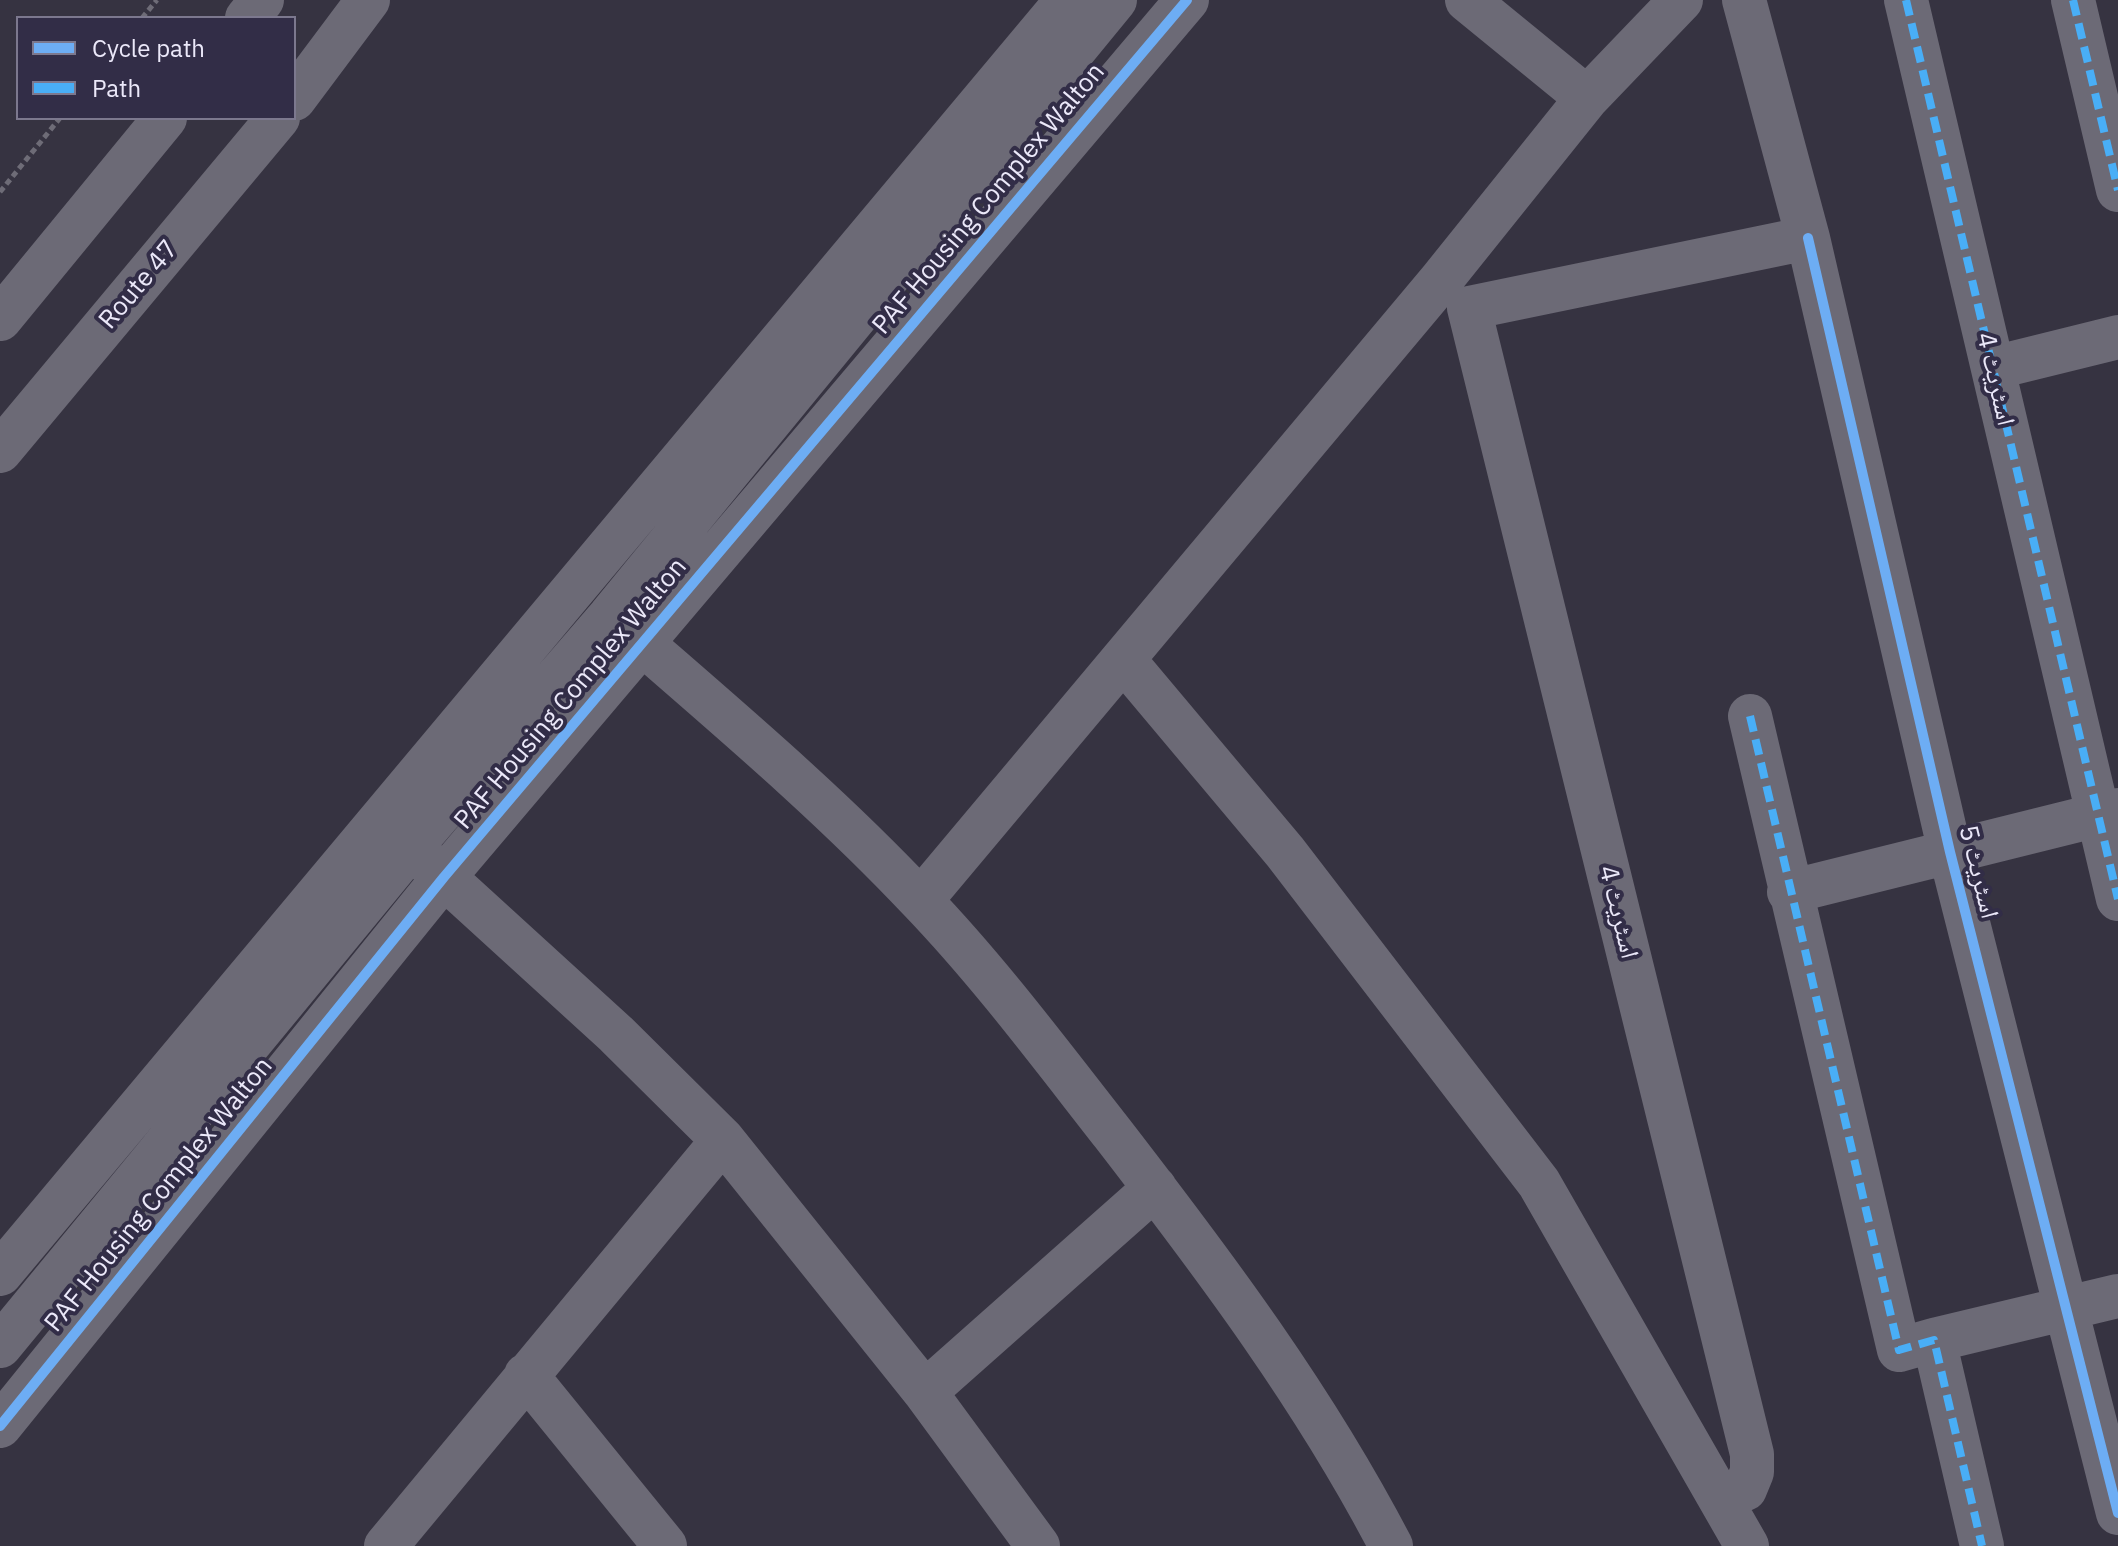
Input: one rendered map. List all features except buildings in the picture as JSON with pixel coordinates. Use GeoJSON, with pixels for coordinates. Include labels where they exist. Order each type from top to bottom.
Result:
{"type":"FeatureCollection","features":[{"type":"Feature","properties":{"kind":"street"},"geometry":{"type":"LineString","coordinates":[[249,16],[262,0]]}},
{"type":"Feature","properties":{"kind":"street"},"geometry":{"type":"LineString","coordinates":[[296,96],[368,0]]}},
{"type":"Feature","properties":{"kind":"street"},"geometry":{"type":"LineString","coordinates":[[0,1274],[1067,0]]}},
{"type":"Feature","properties":{"kind":"street","name":"PAF Housing Complex Walton"},"geometry":{"type":"LineString","coordinates":[[0,1346],[411,847],[610,616],[1115,0]]}},
{"type":"Feature","properties":{"kind":"street","name":"PAF Housing Complex Walton"},"geometry":{"type":"LineString","coordinates":[[0,1426],[444,877],[644,645],[675,604],[1187,0]]}},
{"type":"Feature","properties":{"kind":"street"},"geometry":{"type":"LineString","coordinates":[[1467,0],[1587,98]]}},
{"type":"Feature","properties":{"kind":"street"},"geometry":{"type":"LineString","coordinates":[[921,900],[1123,659],[1455,294],[1587,98],[1681,0]]}},
{"type":"Feature","properties":{"kind":"street","name":"اسٹریٹ 5"},"geometry":{"type":"LineString","coordinates":[[1744,0],[1808,238],[1950,852],[2118,1513]]}},
{"type":"Feature","properties":{"kind":"street","name":"اسٹریٹ 4"},"geometry":{"type":"LineString","coordinates":[[1906,0],[1993,368],[2108,812],[2118,899]]}},
{"type":"Feature","properties":{"kind":"street"},"geometry":{"type":"LineString","coordinates":[[2073,0],[2118,190]]}},
{"type":"Feature","properties":{"kind":"street"},"geometry":{"type":"LineString","coordinates":[[0,319],[163,120]]}},
{"type":"Feature","properties":{"kind":"street","name":"Route 47"},"geometry":{"type":"LineString","coordinates":[[0,451],[276,120]]}},
{"type":"Feature","properties":{"kind":"street"},"geometry":{"type":"LineString","coordinates":[[1455,294],[1808,238]]}},
{"type":"Feature","properties":{"kind":"street","name":"اسٹریٹ 4"},"geometry":{"type":"LineString","coordinates":[[1455,294],[1752,1454],[1752,1472],[1745,1489],[1722,1500]]}},
{"type":"Feature","properties":{"kind":"street"},"geometry":{"type":"LineString","coordinates":[[1993,368],[2118,337]]}},
{"type":"Feature","properties":{"kind":"street"},"geometry":{"type":"LineString","coordinates":[[610,616],[818,801],[921,900],[1035,1033],[1275,1350],[1359,1484],[1391,1546]]}},
{"type":"Feature","properties":{"kind":"street"},"geometry":{"type":"LineString","coordinates":[[546,621],[579,653]]}},
{"type":"Feature","properties":{"kind":"street"},"geometry":{"type":"LineString","coordinates":[[1123,659],[1285,852],[1539,1183],[1747,1546]]}},
{"type":"Feature","properties":{"kind":"street"},"geometry":{"type":"LineString","coordinates":[[1750,716],[1899,1350],[2118,1296]]}},
{"type":"Feature","properties":{"kind":"street"},"geometry":{"type":"LineString","coordinates":[[1789,892],[2108,812]]}},
{"type":"Feature","properties":{"kind":"street"},"geometry":{"type":"LineString","coordinates":[[411,847],[616,1034],[723,1140],[925,1392],[1038,1546]]}},
{"type":"Feature","properties":{"kind":"street"},"geometry":{"type":"LineString","coordinates":[[386,1546],[723,1140]]}},
{"type":"Feature","properties":{"kind":"street"},"geometry":{"type":"LineString","coordinates":[[925,1392],[1155,1188]]}},
{"type":"Feature","properties":{"kind":"street"},"geometry":{"type":"LineString","coordinates":[[1934,1340],[1982,1546]]}},
{"type":"Feature","properties":{"kind":"street"},"geometry":{"type":"LineString","coordinates":[[526,1375],[665,1546]]}},
{"type":"Feature","properties":{"kind":"path"},"geometry":{"type":"LineString","coordinates":[[144,16],[157,0]]}},
{"type":"Feature","properties":{"kind":"path"},"geometry":{"type":"LineString","coordinates":[[0,192],[58,120]]}},
{"type":"Feature","properties":{"kind":"marked path"},"geometry":{"type":"LineString","coordinates":[[1906,0],[2118,899]]}},
{"type":"Feature","properties":{"kind":"marked path"},"geometry":{"type":"LineString","coordinates":[[2073,0],[2118,190]]}},
{"type":"Feature","properties":{"kind":"marked path"},"geometry":{"type":"LineString","coordinates":[[1750,716],[1899,1350],[1934,1340],[1982,1546]]}},
{"type":"Feature","properties":{"kind":"cycle path"},"geometry":{"type":"LineString","coordinates":[[0,1426],[444,877],[1187,0]]}},
{"type":"Feature","properties":{"kind":"cycle path"},"geometry":{"type":"LineString","coordinates":[[1808,238],[1950,852],[2118,1513]]}}]}
